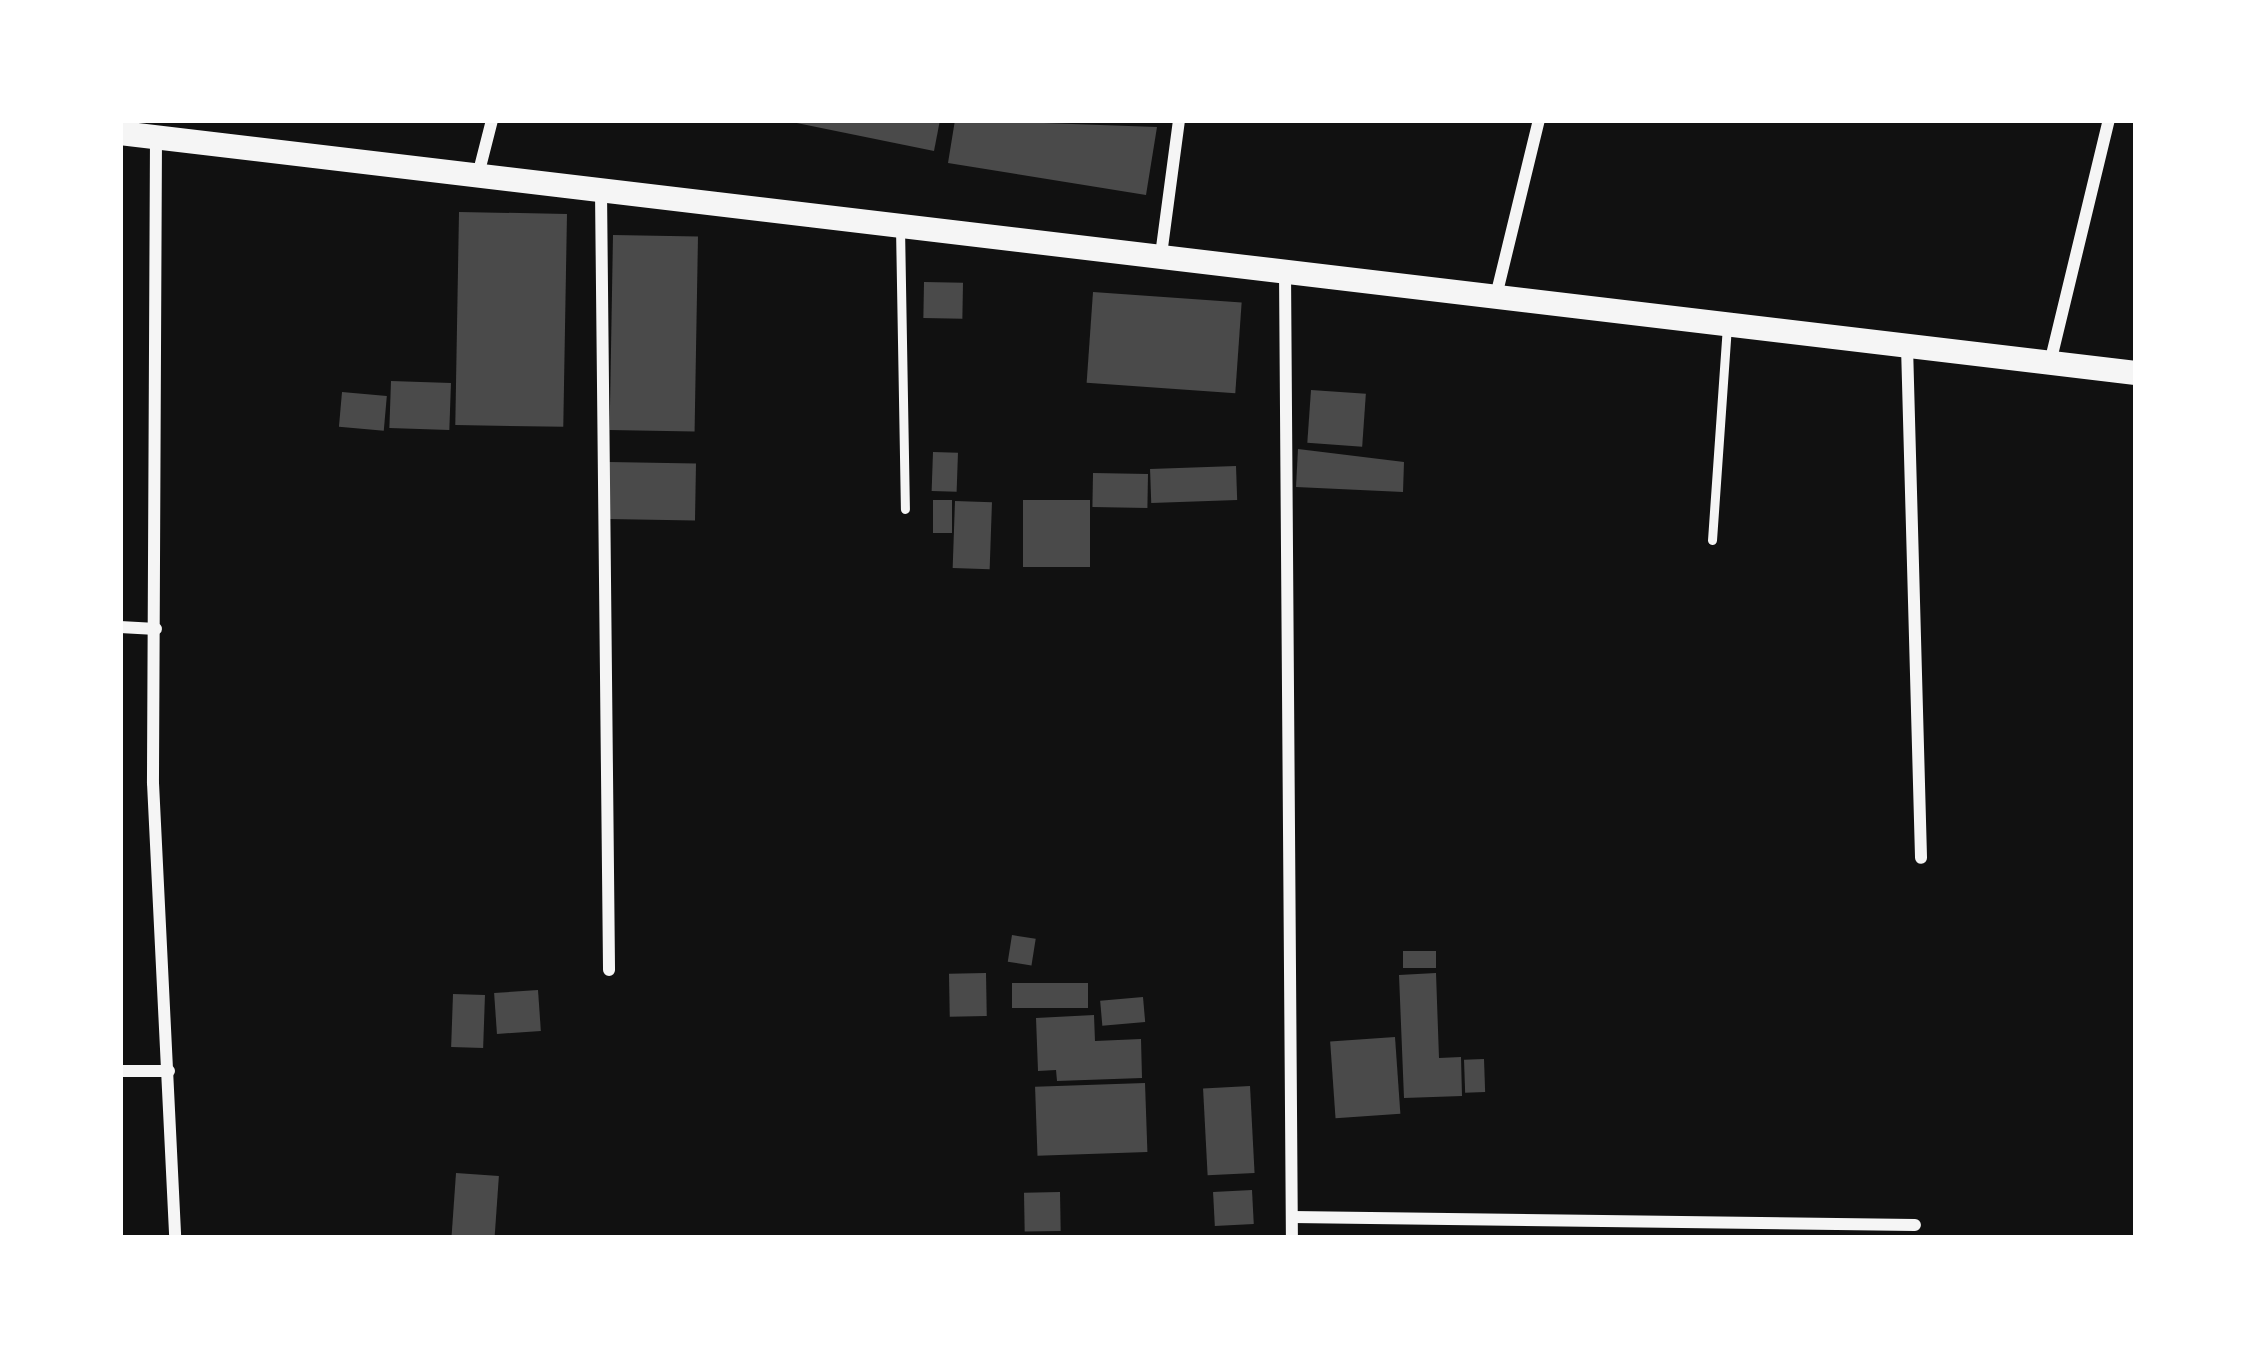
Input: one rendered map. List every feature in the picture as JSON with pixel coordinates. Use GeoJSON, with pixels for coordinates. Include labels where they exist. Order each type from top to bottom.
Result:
{"type":"FeatureCollection","features":[{"type":"Feature","properties":{"kind":"main road"},"geometry":{"type":"LineString","coordinates":[[120,133],[2136,373]]}},
{"type":"Feature","properties":{"kind":"street"},"geometry":{"type":"LineString","coordinates":[[478,175],[493,120]]}},
{"type":"Feature","properties":{"kind":"street"},"geometry":{"type":"LineString","coordinates":[[1161,255],[1179,120]]}},
{"type":"Feature","properties":{"kind":"street"},"geometry":{"type":"LineString","coordinates":[[1496,297],[1539,120]]}},
{"type":"Feature","properties":{"kind":"street"},"geometry":{"type":"LineString","coordinates":[[2050,363],[2109,120]]}},
{"type":"Feature","properties":{"kind":"street"},"geometry":{"type":"LineString","coordinates":[[156,137],[153,783],[175,1238]]}},
{"type":"Feature","properties":{"kind":"street"},"geometry":{"type":"LineString","coordinates":[[601,190],[609,970]]}},
{"type":"Feature","properties":{"kind":"street"},"geometry":{"type":"LineString","coordinates":[[1285,270],[1292,1238]]}},
{"type":"Feature","properties":{"kind":"street"},"geometry":{"type":"LineString","coordinates":[[1907,346],[1922,857]]}},
{"type":"Feature","properties":{"kind":"street"},"geometry":{"type":"LineString","coordinates":[[120,627],[156,628]]}},
{"type":"Feature","properties":{"kind":"street"},"geometry":{"type":"LineString","coordinates":[[120,1071],[170,1071]]}},
{"type":"Feature","properties":{"kind":"street"},"geometry":{"type":"LineString","coordinates":[[1292,1217],[1915,1225]]}},
{"type":"Feature","properties":{"kind":"lane"},"geometry":{"type":"LineString","coordinates":[[900,225],[905,509]]}},
{"type":"Feature","properties":{"kind":"lane"},"geometry":{"type":"LineString","coordinates":[[1712,540],[1727,325]]}},
{"type":"Feature","properties":{"kind":"building"},"geometry":{"type":"Polygon","coordinates":[[[782,120],[940,120],[934,151],[782,120]]]}},
{"type":"Feature","properties":{"kind":"building"},"geometry":{"type":"Polygon","coordinates":[[[955,120],[1157,127],[1146,195],[948,163],[955,120]]]}},
{"type":"Feature","properties":{"kind":"building"},"geometry":{"type":"Polygon","coordinates":[[[459,212],[567,214],[563,427],[455,425],[459,212]]]}},
{"type":"Feature","properties":{"kind":"building"},"geometry":{"type":"Polygon","coordinates":[[[613,235],[698,236],[695,431],[610,430],[613,235]]]}},
{"type":"Feature","properties":{"kind":"building"},"geometry":{"type":"Polygon","coordinates":[[[924,282],[963,283],[962,319],[923,318],[924,282]]]}},
{"type":"Feature","properties":{"kind":"building"},"geometry":{"type":"Polygon","coordinates":[[[1093,292],[1242,302],[1235,393],[1087,383],[1093,292]]]}},
{"type":"Feature","properties":{"kind":"building"},"geometry":{"type":"Polygon","coordinates":[[[391,381],[451,383],[449,430],[389,428],[391,381]]]}},
{"type":"Feature","properties":{"kind":"building"},"geometry":{"type":"Polygon","coordinates":[[[1311,390],[1366,394],[1362,447],[1307,443],[1311,390]]]}},
{"type":"Feature","properties":{"kind":"building"},"geometry":{"type":"Polygon","coordinates":[[[342,392],[387,396],[384,431],[339,427],[342,392]]]}},
{"type":"Feature","properties":{"kind":"building"},"geometry":{"type":"Polygon","coordinates":[[[1298,449],[1404,462],[1403,492],[1296,487],[1298,449]]]}},
{"type":"Feature","properties":{"kind":"building"},"geometry":{"type":"Polygon","coordinates":[[[933,452],[958,453],[957,492],[932,491],[933,452]]]}},
{"type":"Feature","properties":{"kind":"building"},"geometry":{"type":"Polygon","coordinates":[[[609,462],[696,464],[695,521],[608,519],[609,462]]]}},
{"type":"Feature","properties":{"kind":"building"},"geometry":{"type":"Polygon","coordinates":[[[1236,466],[1237,500],[1151,503],[1150,469],[1236,466]]]}},
{"type":"Feature","properties":{"kind":"building"},"geometry":{"type":"Polygon","coordinates":[[[1093,473],[1148,474],[1147,508],[1092,507],[1093,473]]]}},
{"type":"Feature","properties":{"kind":"building"},"geometry":{"type":"Polygon","coordinates":[[[933,500],[952,500],[952,533],[933,533],[933,500]]]}},
{"type":"Feature","properties":{"kind":"building"},"geometry":{"type":"Polygon","coordinates":[[[1023,500],[1090,500],[1090,567],[1023,567],[1023,500]]]}},
{"type":"Feature","properties":{"kind":"building"},"geometry":{"type":"Polygon","coordinates":[[[955,501],[992,502],[990,569],[953,568],[955,501]]]}},
{"type":"Feature","properties":{"kind":"building"},"geometry":{"type":"Polygon","coordinates":[[[1012,935],[1036,939],[1031,965],[1008,962],[1012,935]]]}},
{"type":"Feature","properties":{"kind":"building"},"geometry":{"type":"Polygon","coordinates":[[[1403,951],[1436,951],[1436,968],[1403,968],[1403,951]]]}},
{"type":"Feature","properties":{"kind":"building"},"geometry":{"type":"Polygon","coordinates":[[[986,973],[987,1016],[950,1017],[949,974],[986,973]]]}},
{"type":"Feature","properties":{"kind":"building"},"geometry":{"type":"Polygon","coordinates":[[[1436,973],[1439,1058],[1461,1057],[1462,1096],[1404,1098],[1399,975],[1436,973]]]}},
{"type":"Feature","properties":{"kind":"building"},"geometry":{"type":"Polygon","coordinates":[[[1012,983],[1088,983],[1088,1008],[1012,1008],[1012,983]]]}},
{"type":"Feature","properties":{"kind":"building"},"geometry":{"type":"Polygon","coordinates":[[[538,990],[541,1031],[497,1034],[494,993],[538,990]]]}},
{"type":"Feature","properties":{"kind":"building"},"geometry":{"type":"Polygon","coordinates":[[[453,994],[485,995],[483,1048],[451,1047],[453,994]]]}},
{"type":"Feature","properties":{"kind":"building"},"geometry":{"type":"Polygon","coordinates":[[[1143,997],[1145,1022],[1102,1026],[1100,1001],[1143,997]]]}},
{"type":"Feature","properties":{"kind":"building"},"geometry":{"type":"Polygon","coordinates":[[[1094,1015],[1095,1041],[1141,1039],[1142,1078],[1057,1081],[1056,1070],[1038,1071],[1036,1018],[1094,1015]]]}},
{"type":"Feature","properties":{"kind":"building"},"geometry":{"type":"Polygon","coordinates":[[[1395,1037],[1400,1114],[1336,1118],[1330,1042],[1395,1037]]]}},
{"type":"Feature","properties":{"kind":"building"},"geometry":{"type":"Polygon","coordinates":[[[1484,1059],[1485,1092],[1465,1093],[1464,1060],[1484,1059]]]}},
{"type":"Feature","properties":{"kind":"building"},"geometry":{"type":"Polygon","coordinates":[[[1145,1083],[1147,1152],[1037,1156],[1035,1087],[1145,1083]]]}},
{"type":"Feature","properties":{"kind":"building"},"geometry":{"type":"Polygon","coordinates":[[[1250,1086],[1255,1173],[1208,1175],[1203,1088],[1250,1086]]]}},
{"type":"Feature","properties":{"kind":"building"},"geometry":{"type":"Polygon","coordinates":[[[456,1173],[499,1176],[495,1238],[451,1238],[456,1173]]]}},
{"type":"Feature","properties":{"kind":"building"},"geometry":{"type":"Polygon","coordinates":[[[1252,1190],[1254,1224],[1215,1226],[1213,1192],[1252,1190]]]}},
{"type":"Feature","properties":{"kind":"building"},"geometry":{"type":"Polygon","coordinates":[[[1060,1192],[1061,1231],[1025,1232],[1024,1193],[1060,1192]]]}}]}
